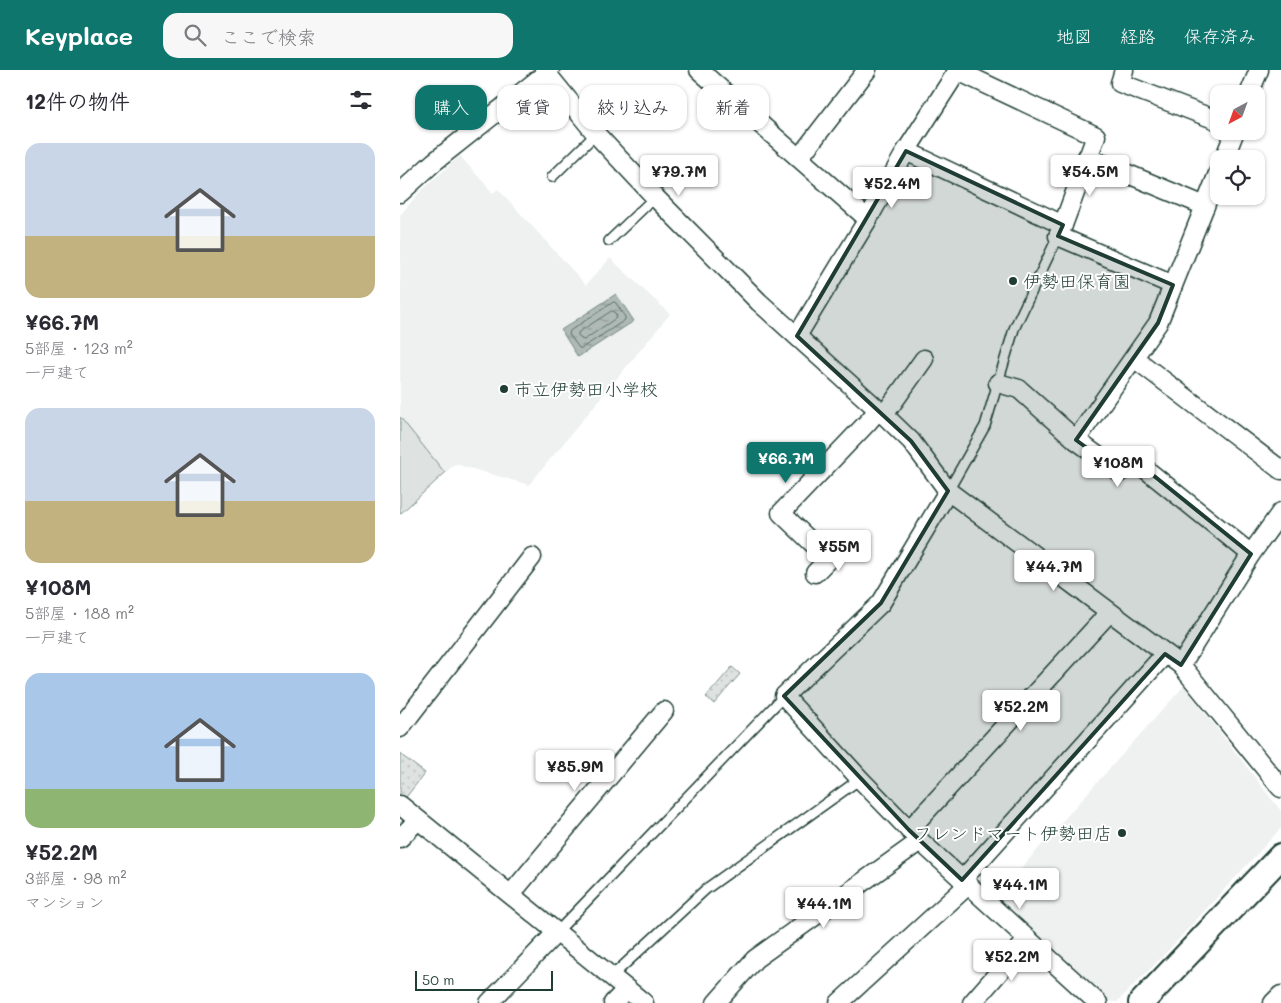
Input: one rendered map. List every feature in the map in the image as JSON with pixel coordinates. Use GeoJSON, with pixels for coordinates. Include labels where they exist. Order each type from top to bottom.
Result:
{"type":"FeatureCollection","features":[{"type":"Feature","properties":{"kind":"street"},"geometry":{"type":"LineString","coordinates":[[699,70],[868,219]]}},
{"type":"Feature","properties":{"kind":"street"},"geometry":{"type":"LineString","coordinates":[[799,158],[867,70]]}},
{"type":"Feature","properties":{"kind":"street"},"geometry":{"type":"LineString","coordinates":[[797,336],[868,219],[906,151],[958,70],[1096,136],[1061,230]]}},
{"type":"Feature","properties":{"kind":"street"},"geometry":{"type":"LineString","coordinates":[[1124,70],[1120,83],[1210,118]]}},
{"type":"Feature","properties":{"kind":"street"},"geometry":{"type":"LineString","coordinates":[[1253,85],[1259,70]]}},
{"type":"Feature","properties":{"kind":"street"},"geometry":{"type":"LineString","coordinates":[[400,193],[434,162],[547,71],[596,134],[656,197],[759,302],[911,441],[948,491],[1181,665],[1281,788]]}},
{"type":"Feature","properties":{"kind":"street"},"geometry":{"type":"LineString","coordinates":[[906,151],[1173,285]]}},
{"type":"Feature","properties":{"kind":"street"},"geometry":{"type":"LineString","coordinates":[[1087,157],[1205,206]]}},
{"type":"Feature","properties":{"kind":"street"},"geometry":{"type":"LineString","coordinates":[[1076,440],[1158,324],[1210,194]]}},
{"type":"Feature","properties":{"kind":"street"},"geometry":{"type":"LineString","coordinates":[[1134,358],[1281,470]]}},
{"type":"Feature","properties":{"kind":"street"},"geometry":{"type":"LineString","coordinates":[[815,573],[835,553],[781,513],[868,422],[881,412],[924,359]]}},
{"type":"Feature","properties":{"kind":"street"},"geometry":{"type":"LineString","coordinates":[[998,383],[1019,389],[1076,440],[1120,472],[1133,459],[1251,554]]}},
{"type":"Feature","properties":{"kind":"street"},"geometry":{"type":"LineString","coordinates":[[948,491],[881,603],[784,696],[914,835],[1098,1003]]}},
{"type":"Feature","properties":{"kind":"street"},"geometry":{"type":"LineString","coordinates":[[1181,665],[1251,554],[1281,512]]}},
{"type":"Feature","properties":{"kind":"street"},"geometry":{"type":"LineString","coordinates":[[400,728],[532,557]]}},
{"type":"Feature","properties":{"kind":"street"},"geometry":{"type":"LineString","coordinates":[[716,1003],[755,959],[914,835],[1109,613]]}},
{"type":"Feature","properties":{"kind":"street"},"geometry":{"type":"LineString","coordinates":[[839,1003],[965,882],[1165,654]]}},
{"type":"Feature","properties":{"kind":"street"},"geometry":{"type":"LineString","coordinates":[[511,894],[664,711]]}},
{"type":"Feature","properties":{"kind":"street"},"geometry":{"type":"LineString","coordinates":[[400,805],[644,1003]]}},
{"type":"Feature","properties":{"kind":"street"},"geometry":{"type":"LineString","coordinates":[[400,838],[418,820]]}},
{"type":"Feature","properties":{"kind":"street"},"geometry":{"type":"LineString","coordinates":[[1141,1003],[1281,856]]}},
{"type":"Feature","properties":{"kind":"street"},"geometry":{"type":"LineString","coordinates":[[489,1003],[557,932]]}},
{"type":"Feature","properties":{"kind":"street"},"geometry":{"type":"LineString","coordinates":[[972,1003],[1028,940]]}},
{"type":"Feature","properties":{"kind":"street"},"geometry":{"type":"LineString","coordinates":[[613,1003],[627,989]]}},
{"type":"Feature","properties":{"kind":"street"},"geometry":{"type":"LineString","coordinates":[[1273,1003],[1281,995]]}},
{"type":"Feature","properties":{"kind":"lane"},"geometry":{"type":"LineString","coordinates":[[552,177],[596,134]]}},
{"type":"Feature","properties":{"kind":"lane"},"geometry":{"type":"LineString","coordinates":[[609,241],[656,197]]}},
{"type":"Feature","properties":{"kind":"lane"},"geometry":{"type":"LineString","coordinates":[[948,491],[985,426],[1014,329],[1061,230]]}},
{"type":"Feature","properties":{"kind":"lane"},"geometry":{"type":"LineString","coordinates":[[557,932],[784,696]]}},
{"type":"Feature","properties":{"kind":"lane"},"geometry":{"type":"LineString","coordinates":[[612,976],[706,889],[860,779]]}},
{"type":"Feature","properties":{"kind":"highlighted area"},"geometry":{"type":"Polygon","coordinates":[[[906,151],[1063,225],[1058,236],[1173,285],[1158,323],[1076,440],[1120,472],[1133,459],[1251,554],[1181,665],[1165,654],[962,880],[909,830],[784,696],[881,603],[948,491],[911,441],[797,336],[906,151]]]}},
{"type":"Feature","properties":{"kind":"shaded area","name":"市立伊勢田小学校"},"geometry":{"type":"Polygon","coordinates":[[[460,156],[493,193],[498,189],[586,285],[610,258],[670,314],[529,485],[455,464],[400,514],[400,215],[420,192],[460,156]]]}},
{"type":"Feature","properties":{"kind":"shaded area"},"geometry":{"type":"Polygon","coordinates":[[[400,417],[445,473],[400,514],[400,417]]]}},
{"type":"Feature","properties":{"kind":"shaded area"},"geometry":{"type":"Polygon","coordinates":[[[732,667],[740,674],[714,704],[706,697],[732,667]]]}},
{"type":"Feature","properties":{"kind":"shaded area"},"geometry":{"type":"Polygon","coordinates":[[[1184,686],[1281,811],[1281,828],[1162,957],[1117,1002],[1106,1001],[994,899],[1184,686]]]}},
{"type":"Feature","properties":{"kind":"shaded area"},"geometry":{"type":"Polygon","coordinates":[[[400,754],[425,773],[403,801],[400,798],[400,754]]]}},
{"type":"Feature","properties":{"kind":"water"},"geometry":{"type":"Polygon","coordinates":[[[616,294],[634,321],[578,357],[561,330],[616,294]]]}},
{"type":"Feature","properties":{"kind":"place","name":"伊勢田保育園"},"geometry":{"type":"Point","coordinates":[1013,281]}},
{"type":"Feature","properties":{"kind":"place","name":"市立伊勢田小学校"},"geometry":{"type":"Point","coordinates":[504,389]}},
{"type":"Feature","properties":{"kind":"place","name":"フレンドマート伊勢田店"},"geometry":{"type":"Point","coordinates":[1122,833]}}]}
